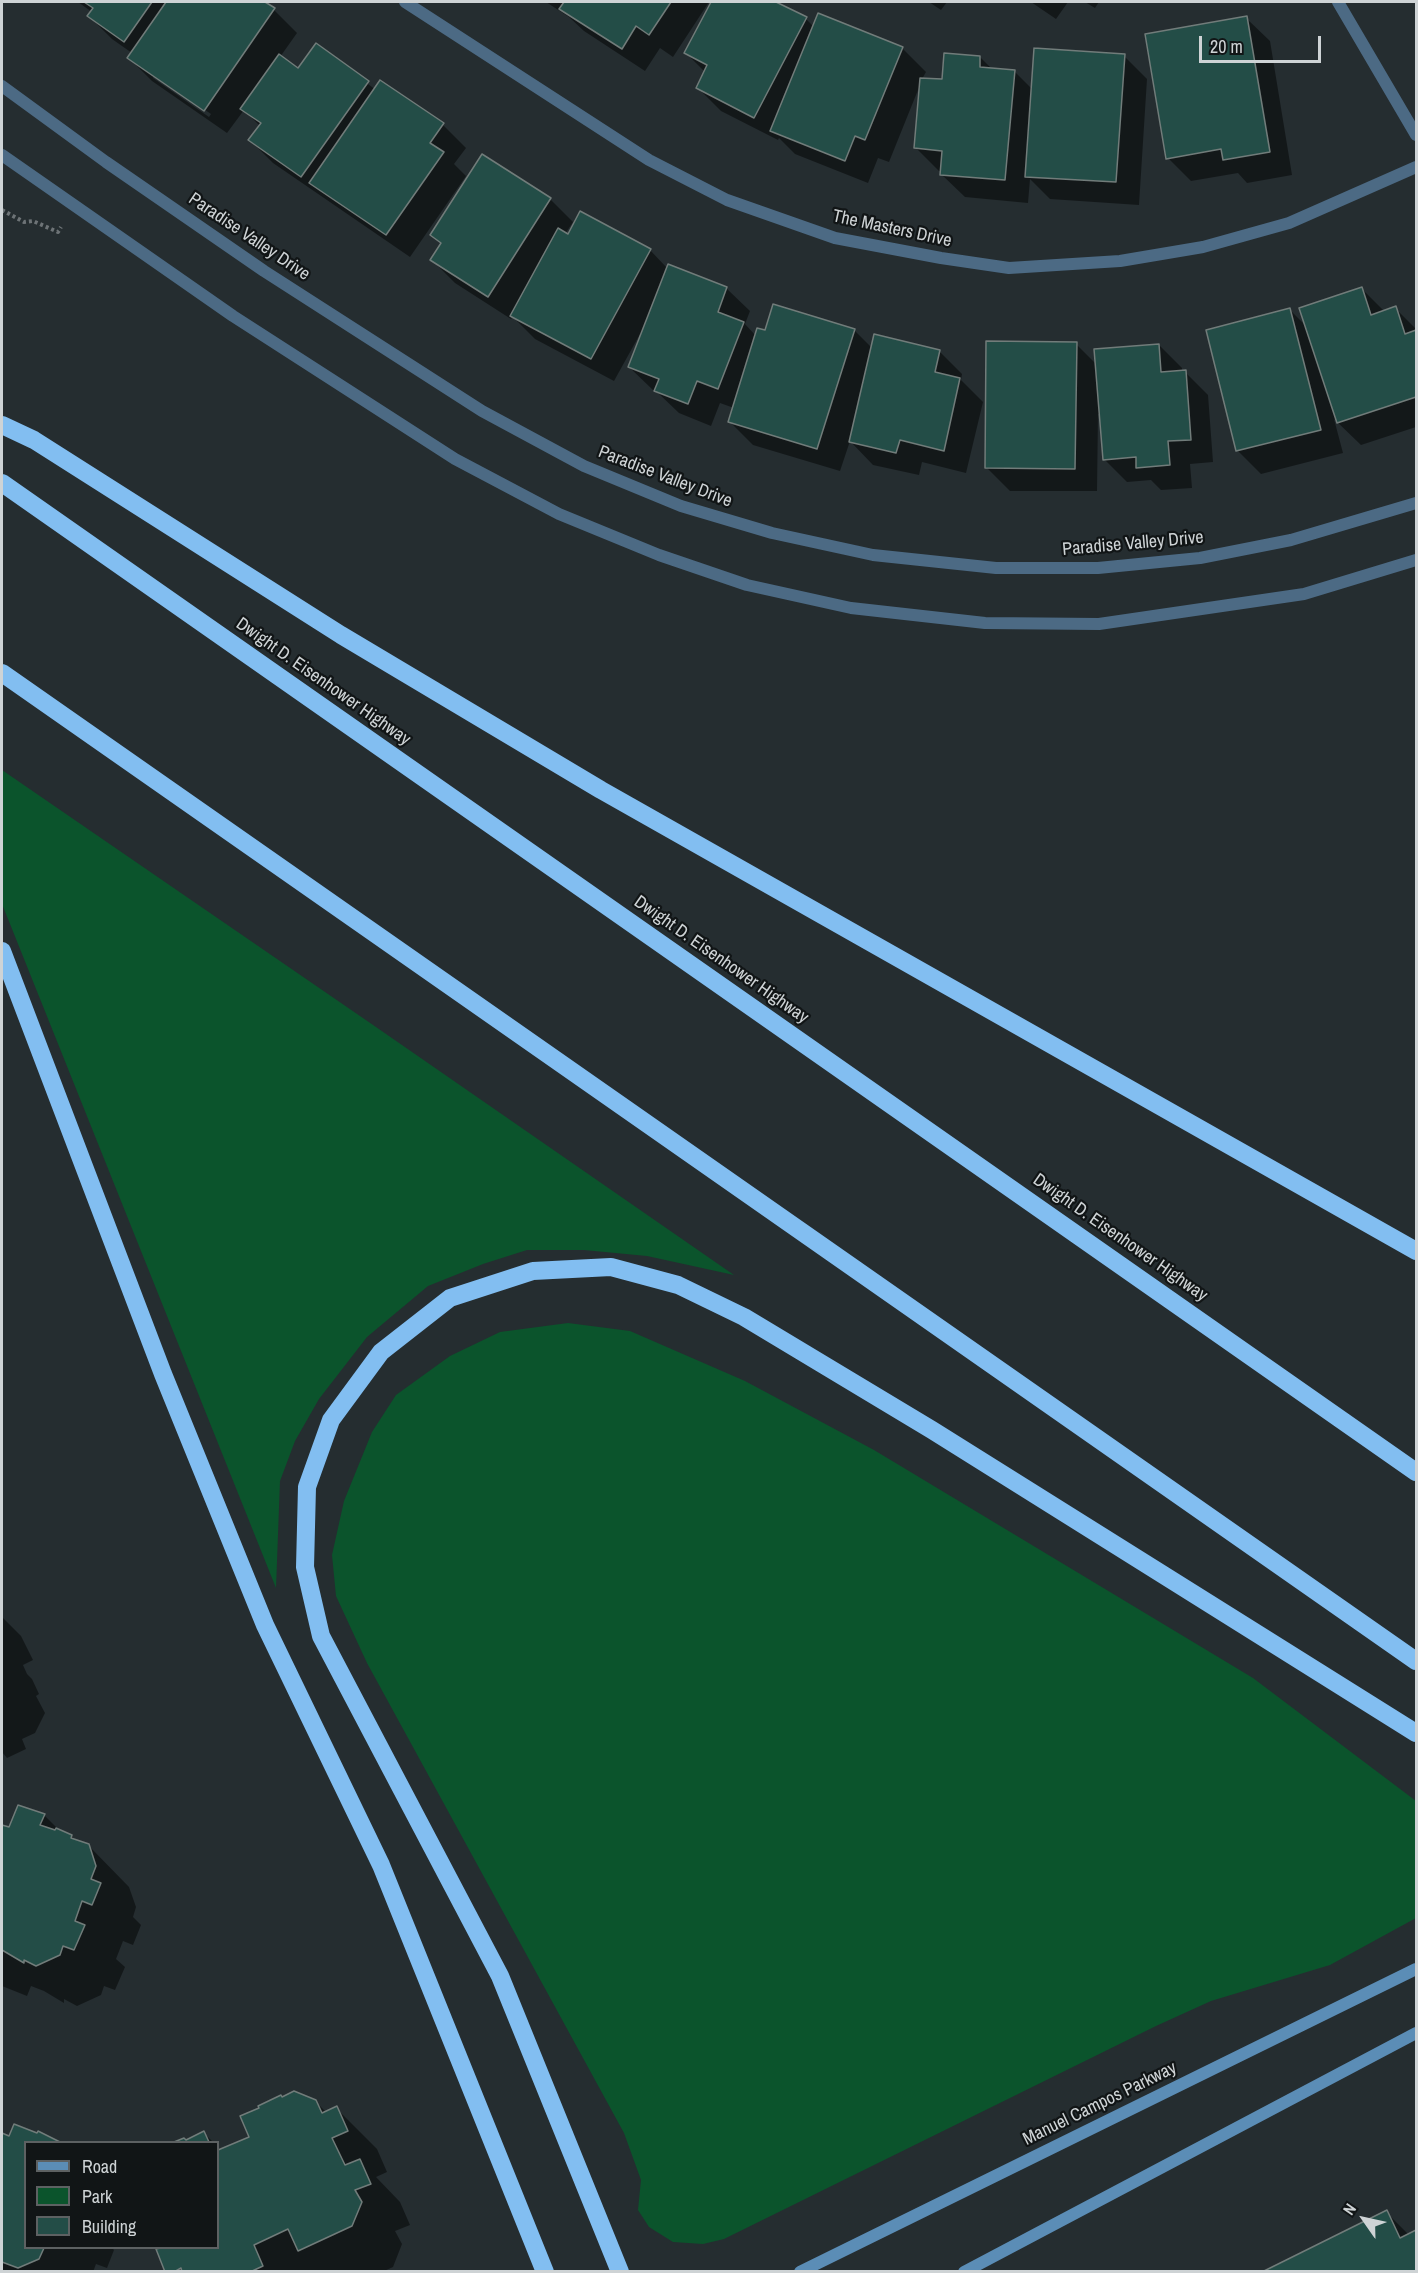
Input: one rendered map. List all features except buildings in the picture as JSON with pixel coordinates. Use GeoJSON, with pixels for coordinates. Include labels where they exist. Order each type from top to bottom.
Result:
{"type":"FeatureCollection","features":[{"type":"Feature","properties":{"kind":"highway"},"geometry":{"type":"LineString","coordinates":[[2,425],[34,440],[341,635],[601,790],[1416,1251]]}},
{"type":"Feature","properties":{"kind":"highway","name":"Dwight D. Eisenhower Highway"},"geometry":{"type":"LineString","coordinates":[[2,483],[1416,1472]]}},
{"type":"Feature","properties":{"kind":"highway"},"geometry":{"type":"LineString","coordinates":[[2,673],[1416,1661]]}},
{"type":"Feature","properties":{"kind":"highway"},"geometry":{"type":"LineString","coordinates":[[2,951],[163,1374],[252,1593],[270,1636],[381,1865],[545,2271]]}},
{"type":"Feature","properties":{"kind":"highway"},"geometry":{"type":"LineString","coordinates":[[620,2271],[500,1976],[321,1636],[304,1567],[307,1487],[331,1420],[381,1352],[450,1298],[533,1271],[611,1267],[678,1285],[744,1317],[932,1430],[1416,1733]]}},
{"type":"Feature","properties":{"kind":"main road","name":"Manuel Campos Parkway"},"geometry":{"type":"LineString","coordinates":[[800,2271],[1416,1969]]}},
{"type":"Feature","properties":{"kind":"main road"},"geometry":{"type":"LineString","coordinates":[[964,2271],[1416,2033]]}},
{"type":"Feature","properties":{"kind":"street","name":"The Masters Drive"},"geometry":{"type":"LineString","coordinates":[[405,2],[649,160],[727,200],[835,238],[941,258],[1009,268],[1120,261],[1203,247],[1289,224],[1416,167]]}},
{"type":"Feature","properties":{"kind":"street"},"geometry":{"type":"LineString","coordinates":[[1338,2],[1416,135]]}},
{"type":"Feature","properties":{"kind":"street","name":"Paradise Valley Drive"},"geometry":{"type":"LineString","coordinates":[[2,86],[106,162],[264,271],[482,411],[584,466],[681,506],[772,533],[873,555],[996,568],[1098,568],[1200,558],[1291,540],[1416,503]]}},
{"type":"Feature","properties":{"kind":"street"},"geometry":{"type":"LineString","coordinates":[[2,155],[233,316],[454,459],[559,514],[659,555],[747,585],[851,608],[985,624],[1099,624],[1304,594],[1416,560]]}},
{"type":"Feature","properties":{"kind":"path"},"geometry":{"type":"LineString","coordinates":[[2,210],[24,222],[33,221],[58,232],[61,226]]}},
{"type":"Feature","properties":{"kind":"green space"},"geometry":{"type":"Polygon","coordinates":[[[2,770],[734,1275],[647,1256],[584,1250],[527,1250],[483,1264],[428,1286],[367,1337],[319,1399],[295,1441],[280,1481],[276,1588],[2,904],[2,770]]]}},
{"type":"Feature","properties":{"kind":"green space"},"geometry":{"type":"Polygon","coordinates":[[[568,1323],[630,1331],[745,1381],[874,1450],[1253,1678],[1416,1801],[1416,1918],[1330,1965],[1211,2001],[1156,2026],[724,2239],[703,2244],[673,2242],[649,2227],[638,2210],[641,2180],[624,2133],[367,1663],[336,1596],[332,1555],[344,1501],[372,1432],[396,1395],[450,1356],[500,1332],[568,1323]]]}}]}
